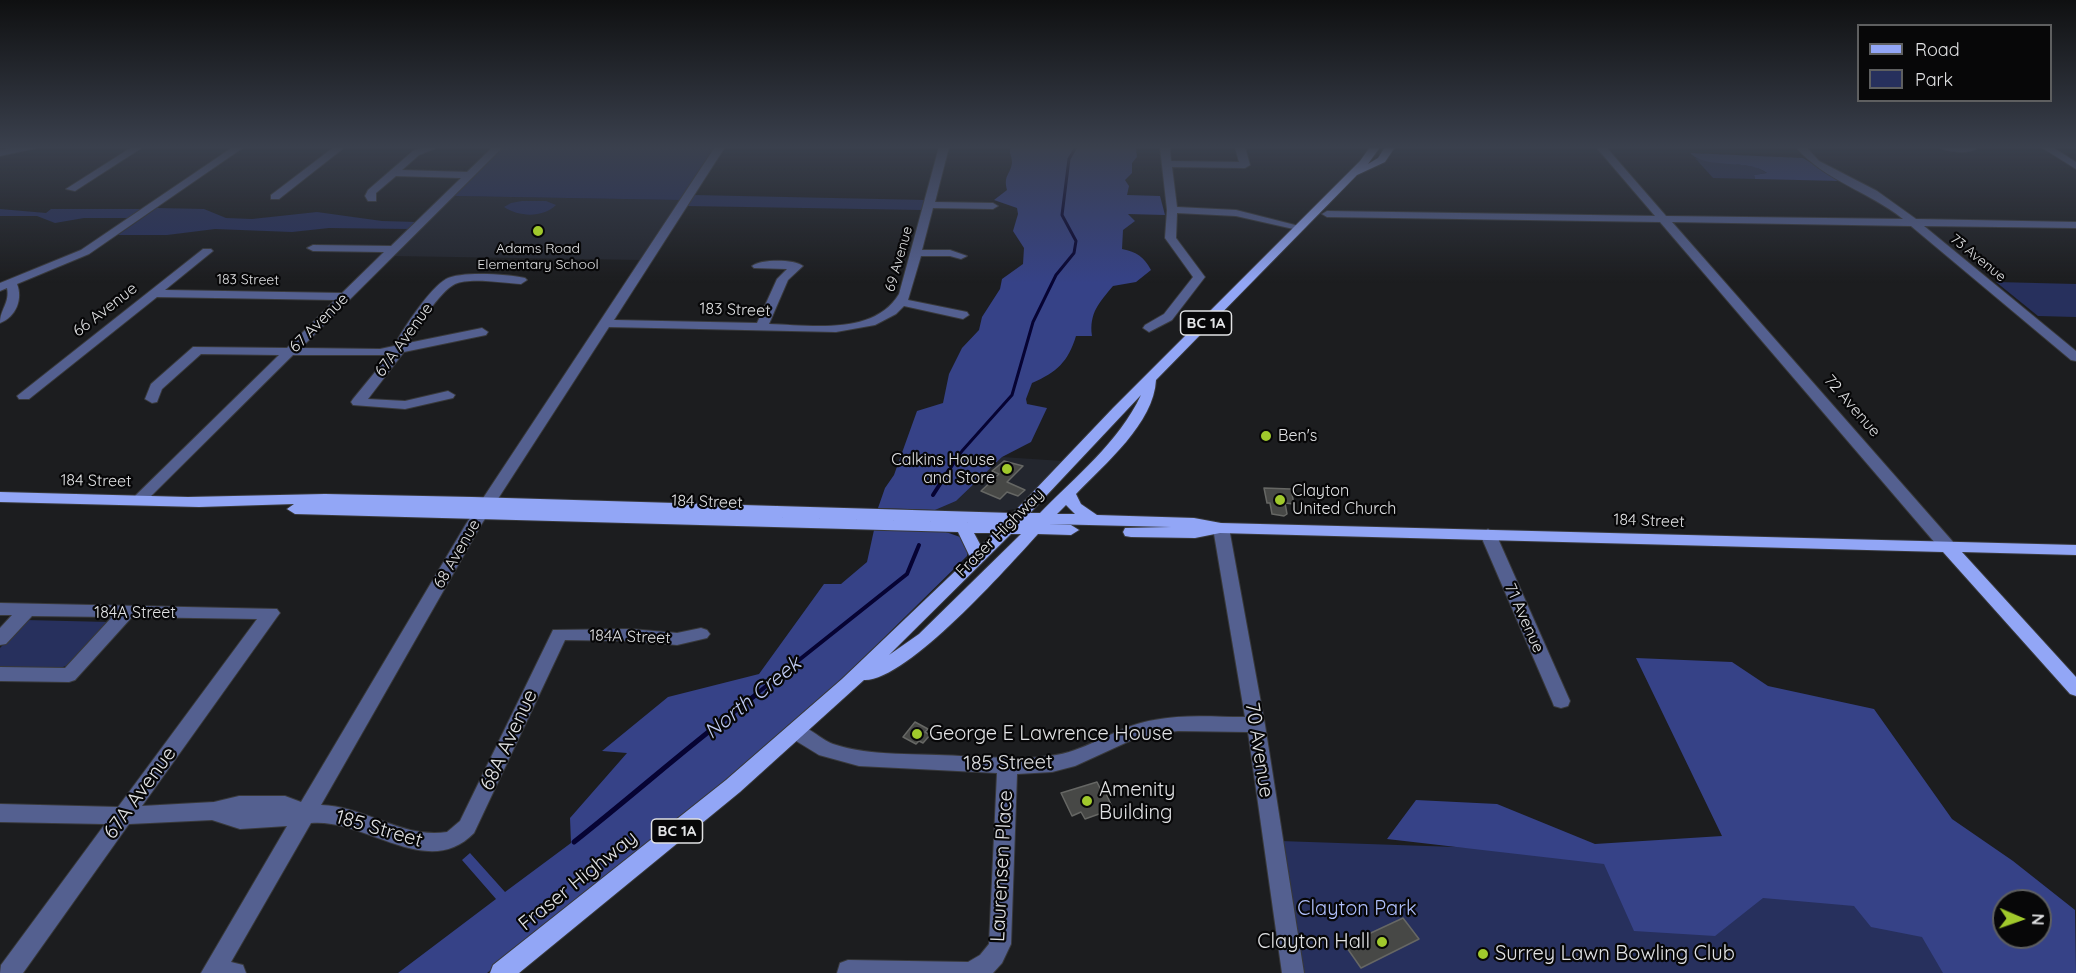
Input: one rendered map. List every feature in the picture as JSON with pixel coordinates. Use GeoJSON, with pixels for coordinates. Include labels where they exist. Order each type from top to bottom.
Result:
{"type":"FeatureCollection","features":[{"type":"Feature","properties":{"kind":"main road","name":"Fraser Highway"},"geometry":{"type":"LineString","coordinates":[[501,973],[733,786],[848,684],[979,558],[1333,193]]}},
{"type":"Feature","properties":{"kind":"main road","name":"Fraser Highway"},"geometry":{"type":"LineString","coordinates":[[848,684],[900,657],[925,639],[1121,438],[1141,410],[1148,395],[1150,380]]}},
{"type":"Feature","properties":{"kind":"main road"},"geometry":{"type":"LineString","coordinates":[[1068,493],[1075,507],[1095,521]]}},
{"type":"Feature","properties":{"kind":"main road","name":"184 Street"},"geometry":{"type":"LineString","coordinates":[[0,497],[191,501],[318,510],[723,508],[1195,533],[1221,528]]}},
{"type":"Feature","properties":{"kind":"main road","name":"184 Street"},"geometry":{"type":"LineString","coordinates":[[484,508],[696,520],[963,527],[1012,523]]}},
{"type":"Feature","properties":{"kind":"main road"},"geometry":{"type":"LineString","coordinates":[[696,520],[723,508]]}},
{"type":"Feature","properties":{"kind":"main road","name":"184 Street"},"geometry":{"type":"LineString","coordinates":[[1039,524],[1095,521],[1194,522],[1221,528],[2076,550]]}},
{"type":"Feature","properties":{"kind":"main road"},"geometry":{"type":"LineString","coordinates":[[963,527],[979,558]]}},
{"type":"Feature","properties":{"kind":"main road","name":"72 Avenue"},"geometry":{"type":"LineString","coordinates":[[1948,547],[2076,689]]}},
{"type":"Feature","properties":{"kind":"street"},"geometry":{"type":"LineString","coordinates":[[0,319],[14,304],[16,297],[5,285],[85,252],[172,192]]}},
{"type":"Feature","properties":{"kind":"street"},"geometry":{"type":"LineString","coordinates":[[275,197],[281,192]]}},
{"type":"Feature","properties":{"kind":"street"},"geometry":{"type":"LineString","coordinates":[[372,192],[370,196],[372,199]]}},
{"type":"Feature","properties":{"kind":"street","name":"67 Avenue"},"geometry":{"type":"LineString","coordinates":[[140,499],[452,192]]}},
{"type":"Feature","properties":{"kind":"street","name":"68 Avenue"},"geometry":{"type":"LineString","coordinates":[[220,973],[306,813],[484,508],[690,192]]}},
{"type":"Feature","properties":{"kind":"street","name":"69 Avenue"},"geometry":{"type":"LineString","coordinates":[[865,324],[885,315],[902,302],[932,192]]}},
{"type":"Feature","properties":{"kind":"street"},"geometry":{"type":"LineString","coordinates":[[1149,328],[1168,316],[1199,278],[1170,238],[1172,210],[1170,192]]}},
{"type":"Feature","properties":{"kind":"street","name":"72 Avenue"},"geometry":{"type":"LineString","coordinates":[[1641,192],[1948,547]]}},
{"type":"Feature","properties":{"kind":"street","name":"73 Avenue"},"geometry":{"type":"LineString","coordinates":[[1870,192],[1913,222],[2076,357]]}},
{"type":"Feature","properties":{"kind":"street"},"geometry":{"type":"LineString","coordinates":[[1333,193],[1346,208],[1361,213]]}},
{"type":"Feature","properties":{"kind":"street"},"geometry":{"type":"LineString","coordinates":[[929,205],[993,206]]}},
{"type":"Feature","properties":{"kind":"street"},"geometry":{"type":"LineString","coordinates":[[1172,210],[1236,213],[1299,227]]}},
{"type":"Feature","properties":{"kind":"street"},"geometry":{"type":"LineString","coordinates":[[1327,214],[2076,225]]}},
{"type":"Feature","properties":{"kind":"street"},"geometry":{"type":"LineString","coordinates":[[313,248],[393,249]]}},
{"type":"Feature","properties":{"kind":"street","name":"66 Avenue"},"geometry":{"type":"LineString","coordinates":[[24,396],[207,251]]}},
{"type":"Feature","properties":{"kind":"street"},"geometry":{"type":"LineString","coordinates":[[916,253],[950,253],[961,256]]}},
{"type":"Feature","properties":{"kind":"street"},"geometry":{"type":"LineString","coordinates":[[758,266],[797,266],[783,279],[761,328]]}},
{"type":"Feature","properties":{"kind":"street","name":"67A Avenue"},"geometry":{"type":"LineString","coordinates":[[448,395],[422,403],[396,405],[361,404],[358,399],[390,363],[414,321],[449,282],[463,278],[521,280]]}},
{"type":"Feature","properties":{"kind":"street","name":"183 Street"},"geometry":{"type":"LineString","coordinates":[[152,293],[344,297]]}},
{"type":"Feature","properties":{"kind":"street"},"geometry":{"type":"LineString","coordinates":[[902,302],[949,309],[963,315]]}},
{"type":"Feature","properties":{"kind":"street","name":"183 Street"},"geometry":{"type":"LineString","coordinates":[[603,323],[839,329],[865,324]]}},
{"type":"Feature","properties":{"kind":"street"},"geometry":{"type":"LineString","coordinates":[[152,399],[156,387],[198,350],[374,353],[482,332]]}},
{"type":"Feature","properties":{"kind":"street","name":"70 Avenue"},"geometry":{"type":"LineString","coordinates":[[1221,528],[1256,725],[1293,973]]}},
{"type":"Feature","properties":{"kind":"street","name":"71 Avenue"},"geometry":{"type":"LineString","coordinates":[[1488,534],[1561,701]]}},
{"type":"Feature","properties":{"kind":"street","name":"184A Street"},"geometry":{"type":"LineString","coordinates":[[0,609],[126,613],[271,613]]}},
{"type":"Feature","properties":{"kind":"street"},"geometry":{"type":"LineString","coordinates":[[0,639],[26,611]]}},
{"type":"Feature","properties":{"kind":"street"},"geometry":{"type":"LineString","coordinates":[[0,674],[69,675],[126,613]]}},
{"type":"Feature","properties":{"kind":"street","name":"67A Avenue"},"geometry":{"type":"LineString","coordinates":[[9,973],[271,613]]}},
{"type":"Feature","properties":{"kind":"street","name":"184A Street"},"geometry":{"type":"LineString","coordinates":[[559,634],[631,635],[677,639],[701,634]]}},
{"type":"Feature","properties":{"kind":"street","name":"68A Avenue"},"geometry":{"type":"LineString","coordinates":[[452,841],[467,827],[559,634]]}},
{"type":"Feature","properties":{"kind":"street","name":"185 Street"},"geometry":{"type":"LineString","coordinates":[[795,731],[826,750],[859,758],[1007,766],[1052,764],[1075,758],[1130,733],[1154,727],[1178,724],[1256,725]]}},
{"type":"Feature","properties":{"kind":"street","name":"Laurensen Place"},"geometry":{"type":"LineString","coordinates":[[848,971],[968,973],[983,968],[994,959],[1000,944],[1007,766]]}},
{"type":"Feature","properties":{"kind":"street","name":"185 Street"},"geometry":{"type":"LineString","coordinates":[[123,816],[214,811],[230,819],[276,820],[306,813],[362,820],[427,844],[452,841]]}},
{"type":"Feature","properties":{"kind":"street"},"geometry":{"type":"LineString","coordinates":[[0,813],[123,816]]}},
{"type":"Feature","properties":{"kind":"shaded area"},"geometry":{"type":"Polygon","coordinates":[[[1004,192],[1128,192],[1127,195],[1160,196],[1165,215],[1128,214],[1135,221],[1123,230],[1122,249],[1140,256],[1151,270],[1136,282],[1113,286],[1099,303],[1092,321],[1092,336],[1076,336],[1069,353],[1060,365],[1048,375],[1032,383],[1026,399],[1027,404],[1047,408],[1031,442],[1002,457],[956,501],[935,510],[878,508],[885,488],[894,475],[917,411],[943,403],[949,374],[962,348],[979,330],[982,317],[1000,289],[1002,279],[1023,264],[1024,248],[1013,231],[1018,214],[1017,208],[994,200],[1004,192]]]}},
{"type":"Feature","properties":{"kind":"shaded area","name":"Adams Road Elementary School"},"geometry":{"type":"Polygon","coordinates":[[[454,196],[680,200],[641,260],[393,256],[454,196]]]}},
{"type":"Feature","properties":{"kind":"shaded area"},"geometry":{"type":"Polygon","coordinates":[[[1002,457],[1063,461],[1015,509],[993,513],[935,510],[956,501],[1002,457]]]}},
{"type":"Feature","properties":{"kind":"shaded area"},"geometry":{"type":"Polygon","coordinates":[[[874,530],[943,531],[963,538],[968,549],[967,556],[845,676],[705,798],[487,973],[398,973],[496,899],[462,860],[470,853],[505,892],[571,843],[570,818],[627,753],[602,751],[668,697],[759,674],[824,584],[841,584],[867,562],[874,530]]]}},
{"type":"Feature","properties":{"kind":"shaded area"},"geometry":{"type":"Polygon","coordinates":[[[1636,658],[1732,662],[1768,686],[1874,709],[1952,819],[2013,861],[2048,889],[1992,889],[1992,949],[2052,949],[2052,892],[2075,910],[2076,973],[1943,973],[1922,937],[1871,927],[1854,906],[1763,898],[1715,936],[1634,931],[1604,864],[1387,839],[1416,800],[1497,804],[1595,844],[1722,836],[1636,658]]]}},
{"type":"Feature","properties":{"kind":"green space"},"geometry":{"type":"Polygon","coordinates":[[[458,192],[685,192],[680,200],[454,196],[458,192]]]}},
{"type":"Feature","properties":{"kind":"green space"},"geometry":{"type":"Polygon","coordinates":[[[694,195],[925,200],[922,210],[687,206],[694,195]]]}},
{"type":"Feature","properties":{"kind":"green space"},"geometry":{"type":"Polygon","coordinates":[[[522,201],[546,201],[556,205],[544,212],[531,215],[517,213],[504,207],[522,201]]]}},
{"type":"Feature","properties":{"kind":"green space"},"geometry":{"type":"Polygon","coordinates":[[[157,208],[204,209],[226,218],[252,219],[317,212],[382,221],[417,222],[410,229],[329,228],[292,232],[215,229],[167,235],[118,235],[157,208]]]}},
{"type":"Feature","properties":{"kind":"green space"},"geometry":{"type":"Polygon","coordinates":[[[0,209],[46,213],[51,209],[142,209],[129,218],[84,218],[55,223],[37,216],[0,216],[0,209]]]}},
{"type":"Feature","properties":{"kind":"green space"},"geometry":{"type":"Polygon","coordinates":[[[1996,282],[2076,284],[2076,317],[2038,316],[1996,282]]]}},
{"type":"Feature","properties":{"kind":"green space"},"geometry":{"type":"Polygon","coordinates":[[[26,620],[109,622],[68,665],[58,669],[0,668],[0,648],[26,620]]]}},
{"type":"Feature","properties":{"kind":"green space","name":"Clayton Park"},"geometry":{"type":"Polygon","coordinates":[[[1280,841],[1985,865],[1998,889],[1992,889],[1992,949],[2022,949],[2059,973],[1301,973],[1280,841]]]}},
{"type":"Feature","properties":{"kind":"building"},"geometry":{"type":"Polygon","coordinates":[[[1004,461],[1023,466],[1007,482],[1025,490],[1018,496],[1007,492],[1000,499],[981,491],[999,474],[992,471],[1004,461]]]}},
{"type":"Feature","properties":{"kind":"building","name":"Clayton United Church"},"geometry":{"type":"Polygon","coordinates":[[[1264,488],[1291,489],[1294,504],[1285,503],[1287,514],[1284,516],[1272,514],[1264,488]]]}},
{"type":"Feature","properties":{"kind":"building","name":"George E Lawrence House"},"geometry":{"type":"Polygon","coordinates":[[[915,722],[928,729],[925,732],[930,735],[923,743],[919,741],[916,744],[903,737],[915,722]]]}},
{"type":"Feature","properties":{"kind":"building","name":"Amenity Building"},"geometry":{"type":"Polygon","coordinates":[[[1097,782],[1101,790],[1104,789],[1113,809],[1085,819],[1081,812],[1072,816],[1061,793],[1097,782]]]}},
{"type":"Feature","properties":{"kind":"building","name":"Clayton Hall"},"geometry":{"type":"Polygon","coordinates":[[[1403,918],[1419,939],[1361,968],[1345,945],[1403,918]]]}},
{"type":"Feature","properties":{"kind":"waterway","name":"North Creek"},"geometry":{"type":"LineString","coordinates":[[948,472],[962,451],[1012,395],[1033,322],[1056,275],[1074,253],[1076,241],[1062,215],[1065,192]]}},
{"type":"Feature","properties":{"kind":"waterway","name":"North Creek"},"geometry":{"type":"LineString","coordinates":[[933,495],[949,470]]}},
{"type":"Feature","properties":{"kind":"waterway","name":"North Creek"},"geometry":{"type":"LineString","coordinates":[[755,695],[907,574],[919,545]]}},
{"type":"Feature","properties":{"kind":"waterway","name":"North Creek"},"geometry":{"type":"LineString","coordinates":[[574,842],[757,694]]}},
{"type":"Feature","properties":{"kind":"place","name":"Adams Road Elementary School"},"geometry":{"type":"Point","coordinates":[538,231]}},
{"type":"Feature","properties":{"kind":"place","name":"Ben's"},"geometry":{"type":"Point","coordinates":[1266,436]}},
{"type":"Feature","properties":{"kind":"place","name":"Calkins House and Store"},"geometry":{"type":"Point","coordinates":[1007,469]}},
{"type":"Feature","properties":{"kind":"place","name":"Clayton United Church"},"geometry":{"type":"Point","coordinates":[1280,500]}},
{"type":"Feature","properties":{"kind":"place","name":"George E Lawrence House"},"geometry":{"type":"Point","coordinates":[917,734]}},
{"type":"Feature","properties":{"kind":"place","name":"Amenity Building"},"geometry":{"type":"Point","coordinates":[1087,801]}},
{"type":"Feature","properties":{"kind":"place","name":"Clayton Hall"},"geometry":{"type":"Point","coordinates":[1382,942]}},
{"type":"Feature","properties":{"kind":"place","name":"Surrey Lawn Bowling Club"},"geometry":{"type":"Point","coordinates":[1483,954]}}]}
